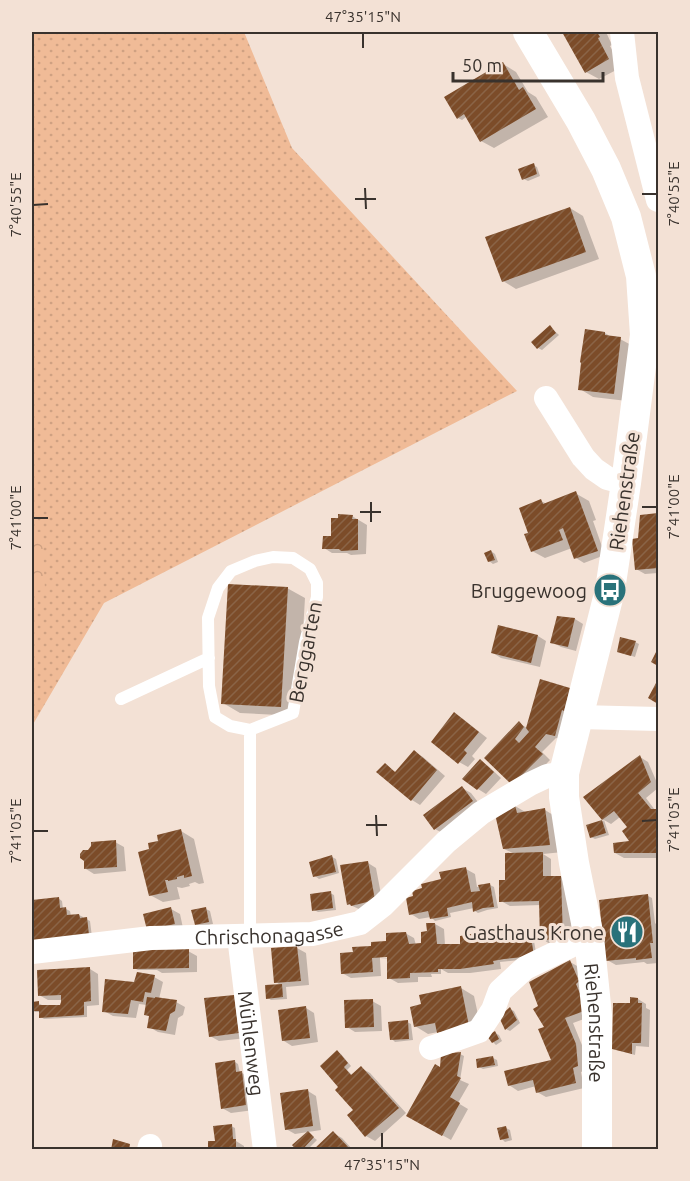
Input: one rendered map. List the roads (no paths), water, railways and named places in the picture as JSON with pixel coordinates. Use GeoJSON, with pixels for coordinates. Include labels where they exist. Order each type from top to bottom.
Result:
{"type":"FeatureCollection","features":[{"type":"Feature","properties":{"kind":"street","name":"Riehenstraße"},"geometry":{"type":"LineString","coordinates":[[528,32],[586,131],[606,169],[626,217],[652,332],[610,590],[564,773],[564,796],[574,863],[589,937],[597,1015],[597,1149]]}},
{"type":"Feature","properties":{"kind":"street"},"geometry":{"type":"LineString","coordinates":[[622,32],[627,78],[658,200]]}},
{"type":"Feature","properties":{"kind":"street"},"geometry":{"type":"LineString","coordinates":[[546,398],[583,458],[607,478],[626,483]]}},
{"type":"Feature","properties":{"kind":"street"},"geometry":{"type":"LineString","coordinates":[[579,717],[658,720]]}},
{"type":"Feature","properties":{"kind":"street","name":"Chrischonagasse"},"geometry":{"type":"LineString","coordinates":[[32,952],[151,938],[312,934],[360,923],[383,905],[446,842],[481,813],[530,784],[547,776],[564,773]]}},
{"type":"Feature","properties":{"kind":"street","name":"Mühlenweg"},"geometry":{"type":"LineString","coordinates":[[245,936],[265,1149]]}},
{"type":"Feature","properties":{"kind":"street"},"geometry":{"type":"LineString","coordinates":[[431,1048],[479,1031],[493,1010],[500,990],[525,968],[589,937]]}},
{"type":"Feature","properties":{"kind":"lane","name":"Berggarten"},"geometry":{"type":"LineString","coordinates":[[273,557],[293,558],[310,569],[317,584],[317,597],[305,642],[293,713],[250,730],[230,726],[215,717],[209,686],[208,618],[218,588],[231,572],[255,561],[273,557]]}},
{"type":"Feature","properties":{"kind":"lane"},"geometry":{"type":"LineString","coordinates":[[122,699],[209,657]]}},
{"type":"Feature","properties":{"kind":"lane"},"geometry":{"type":"LineString","coordinates":[[245,936],[250,730]]}},
{"type":"Feature","properties":{"kind":"place","name":"Bruggewoog"},"geometry":{"type":"Point","coordinates":[610,590]}},
{"type":"Feature","properties":{"kind":"place","name":"Gasthaus Krone"},"geometry":{"type":"Point","coordinates":[627,932]}}]}
